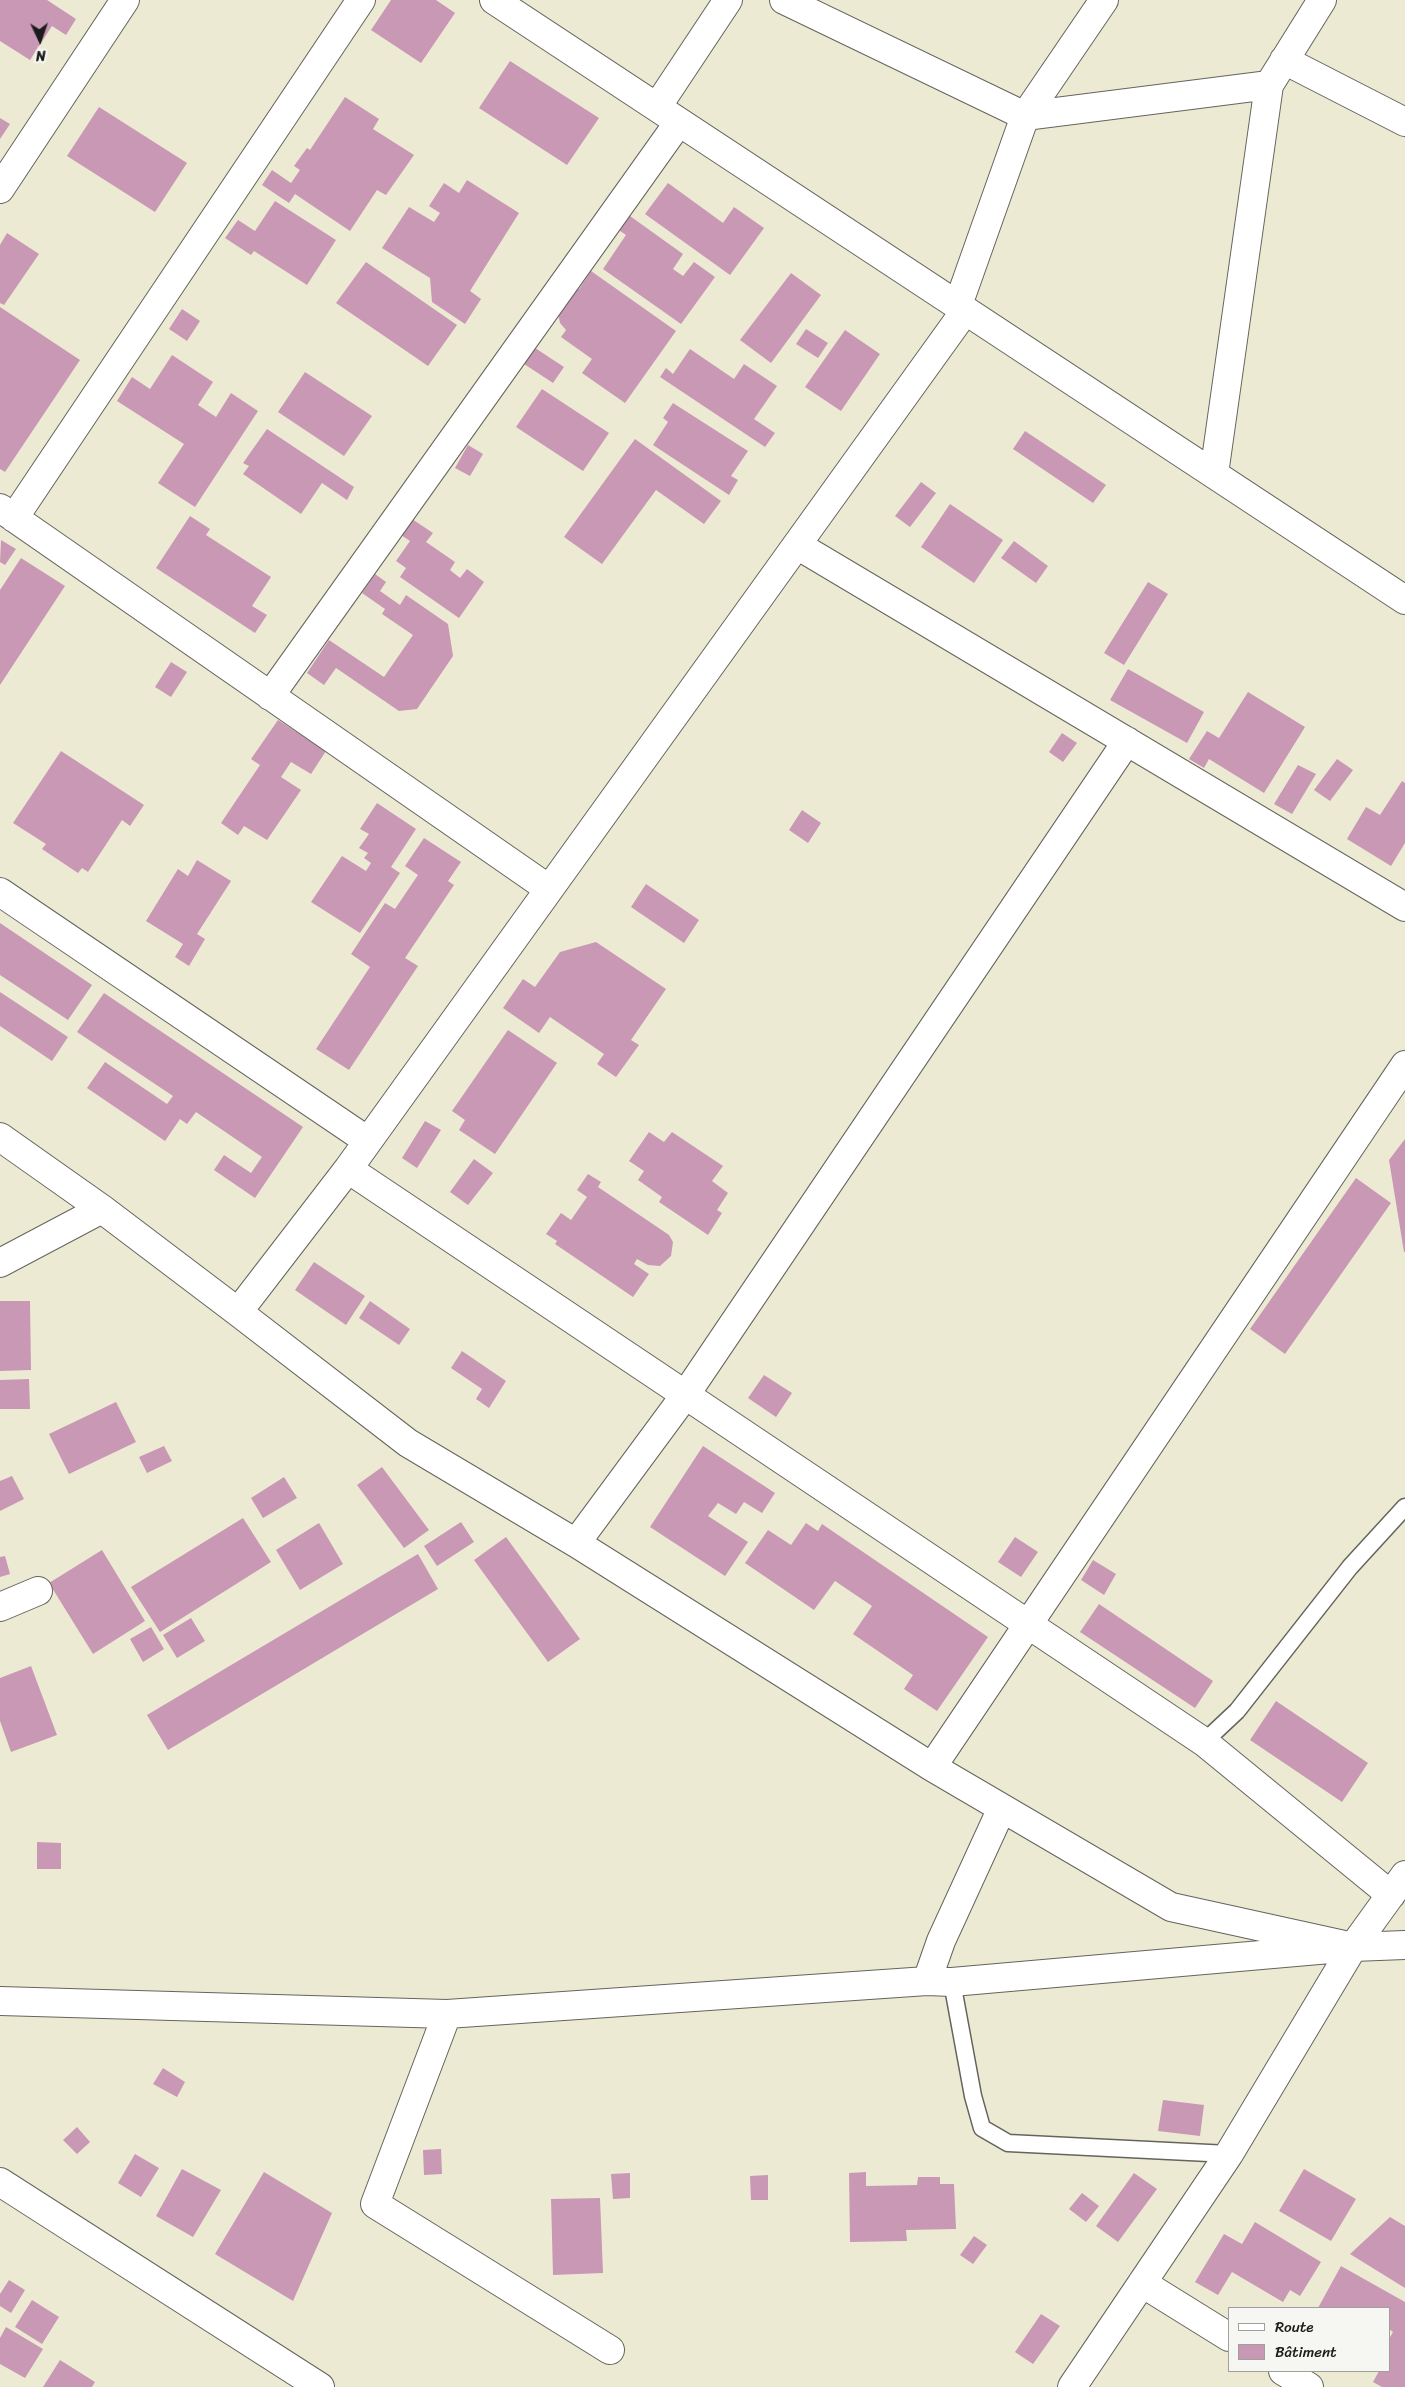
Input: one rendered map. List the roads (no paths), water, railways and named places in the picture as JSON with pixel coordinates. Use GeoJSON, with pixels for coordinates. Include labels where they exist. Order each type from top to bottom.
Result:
{"type":"FeatureCollection","features":[{"type":"Feature","properties":{"kind":"street"},"geometry":{"type":"LineString","coordinates":[[0,189],[125,0]]}},
{"type":"Feature","properties":{"kind":"street"},"geometry":{"type":"LineString","coordinates":[[361,0],[7,513],[549,889]]}},
{"type":"Feature","properties":{"kind":"street"},"geometry":{"type":"LineString","coordinates":[[494,0],[1405,600]]}},
{"type":"Feature","properties":{"kind":"street"},"geometry":{"type":"LineString","coordinates":[[657,107],[728,0]]}},
{"type":"Feature","properties":{"kind":"street"},"geometry":{"type":"LineString","coordinates":[[784,0],[1025,116],[1269,85]]}},
{"type":"Feature","properties":{"kind":"street"},"geometry":{"type":"LineString","coordinates":[[238,1312],[348,1169],[797,544],[962,308],[1025,116],[1104,0]]}},
{"type":"Feature","properties":{"kind":"street"},"geometry":{"type":"LineString","coordinates":[[1214,474],[1269,85],[1322,0]]}},
{"type":"Feature","properties":{"kind":"street"},"geometry":{"type":"LineString","coordinates":[[1284,60],[1405,122]]}},
{"type":"Feature","properties":{"kind":"street"},"geometry":{"type":"LineString","coordinates":[[270,696],[679,122]]}},
{"type":"Feature","properties":{"kind":"street"},"geometry":{"type":"LineString","coordinates":[[797,544],[1405,907]]}},
{"type":"Feature","properties":{"kind":"street"},"geometry":{"type":"LineString","coordinates":[[576,1543],[686,1394],[1127,741]]}},
{"type":"Feature","properties":{"kind":"street"},"geometry":{"type":"LineString","coordinates":[[0,892],[368,1141]]}},
{"type":"Feature","properties":{"kind":"street"},"geometry":{"type":"LineString","coordinates":[[932,1767],[1405,1065]]}},
{"type":"Feature","properties":{"kind":"street"},"geometry":{"type":"LineString","coordinates":[[0,1137],[102,1209],[408,1443],[576,1543],[932,1767],[1171,1907],[1353,1947]]}},
{"type":"Feature","properties":{"kind":"street"},"geometry":{"type":"LineString","coordinates":[[348,1169],[1204,1742],[1398,1885],[1353,1947],[1230,2154],[1072,2387]]}},
{"type":"Feature","properties":{"kind":"street"},"geometry":{"type":"LineString","coordinates":[[0,1264],[102,1209]]}},
{"type":"Feature","properties":{"kind":"street"},"geometry":{"type":"LineString","coordinates":[[0,1607],[38,1591]]}},
{"type":"Feature","properties":{"kind":"street"},"geometry":{"type":"LineString","coordinates":[[939,1982],[941,1941],[1002,1808]]}},
{"type":"Feature","properties":{"kind":"street"},"geometry":{"type":"LineString","coordinates":[[0,2001],[447,2014],[939,1982],[1353,1947],[1405,1945]]}},
{"type":"Feature","properties":{"kind":"street"},"geometry":{"type":"LineString","coordinates":[[447,2014],[375,2204],[610,2350]]}},
{"type":"Feature","properties":{"kind":"street"},"geometry":{"type":"LineString","coordinates":[[0,2182],[320,2387]]}},
{"type":"Feature","properties":{"kind":"street"},"geometry":{"type":"LineString","coordinates":[[1142,2283],[1228,2336]]}},
{"type":"Feature","properties":{"kind":"street"},"geometry":{"type":"LineString","coordinates":[[1285,2372],[1309,2387]]}},
{"type":"Feature","properties":{"kind":"lane"},"geometry":{"type":"LineString","coordinates":[[1204,1742],[1237,1711],[1350,1567],[1405,1507]]}},
{"type":"Feature","properties":{"kind":"lane"},"geometry":{"type":"LineString","coordinates":[[939,1982],[982,2128],[1008,2143],[1230,2154]]}}]}
